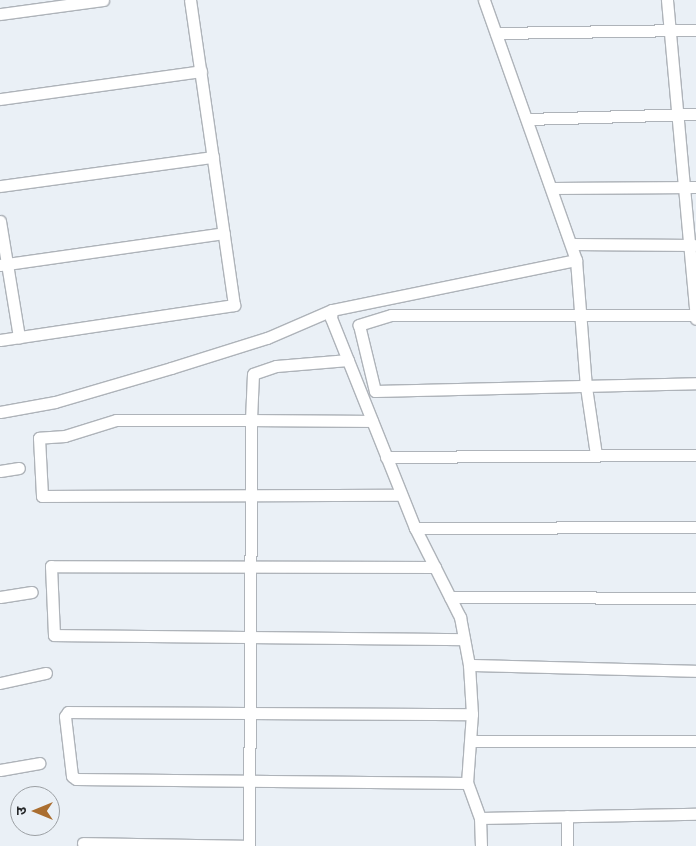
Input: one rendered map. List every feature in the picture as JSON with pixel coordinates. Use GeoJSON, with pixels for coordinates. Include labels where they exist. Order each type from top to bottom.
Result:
{"type":"FeatureCollection","features":[{"type":"Feature","properties":{"kind":"street"},"geometry":{"type":"LineString","coordinates":[[0,14],[103,0]]}},
{"type":"Feature","properties":{"kind":"street"},"geometry":{"type":"LineString","coordinates":[[0,340],[234,305],[190,0]]}},
{"type":"Feature","properties":{"kind":"street"},"geometry":{"type":"LineString","coordinates":[[484,0],[572,244],[576,260],[586,387],[596,455]]}},
{"type":"Feature","properties":{"kind":"street"},"geometry":{"type":"LineString","coordinates":[[667,0],[683,187],[692,245],[696,316],[580,313],[391,315],[359,325],[376,391],[696,383]]}},
{"type":"Feature","properties":{"kind":"street"},"geometry":{"type":"LineString","coordinates":[[496,33],[696,30]]}},
{"type":"Feature","properties":{"kind":"street"},"geometry":{"type":"LineString","coordinates":[[0,99],[201,71]]}},
{"type":"Feature","properties":{"kind":"street"},"geometry":{"type":"LineString","coordinates":[[527,119],[696,114]]}},
{"type":"Feature","properties":{"kind":"street"},"geometry":{"type":"LineString","coordinates":[[0,186],[213,157]]}},
{"type":"Feature","properties":{"kind":"street"},"geometry":{"type":"LineString","coordinates":[[552,188],[696,187]]}},
{"type":"Feature","properties":{"kind":"street"},"geometry":{"type":"LineString","coordinates":[[0,221],[3,264],[19,337]]}},
{"type":"Feature","properties":{"kind":"street"},"geometry":{"type":"LineString","coordinates":[[3,264],[224,233]]}},
{"type":"Feature","properties":{"kind":"street"},"geometry":{"type":"LineString","coordinates":[[572,244],[692,245]]}},
{"type":"Feature","properties":{"kind":"street"},"geometry":{"type":"LineString","coordinates":[[0,412],[55,402],[171,368],[267,338],[332,310],[576,260]]}},
{"type":"Feature","properties":{"kind":"street"},"geometry":{"type":"LineString","coordinates":[[332,310],[331,318],[415,528],[460,617],[469,665],[472,714],[467,783],[480,818],[481,846]]}},
{"type":"Feature","properties":{"kind":"street"},"geometry":{"type":"LineString","coordinates":[[83,844],[249,846],[252,638],[251,420],[254,374],[276,366],[348,360]]}},
{"type":"Feature","properties":{"kind":"street"},"geometry":{"type":"LineString","coordinates":[[372,421],[116,420],[65,436],[38,438],[42,496],[402,495]]}},
{"type":"Feature","properties":{"kind":"street"},"geometry":{"type":"LineString","coordinates":[[386,457],[696,455]]}},
{"type":"Feature","properties":{"kind":"street"},"geometry":{"type":"LineString","coordinates":[[0,471],[19,468]]}},
{"type":"Feature","properties":{"kind":"street"},"geometry":{"type":"LineString","coordinates":[[415,528],[696,527]]}},
{"type":"Feature","properties":{"kind":"street"},"geometry":{"type":"LineString","coordinates":[[435,567],[51,566],[49,571],[56,637],[464,639]]}},
{"type":"Feature","properties":{"kind":"street"},"geometry":{"type":"LineString","coordinates":[[0,597],[32,592]]}},
{"type":"Feature","properties":{"kind":"street"},"geometry":{"type":"LineString","coordinates":[[450,597],[696,598]]}},
{"type":"Feature","properties":{"kind":"street"},"geometry":{"type":"LineString","coordinates":[[469,665],[696,671]]}},
{"type":"Feature","properties":{"kind":"street"},"geometry":{"type":"LineString","coordinates":[[0,683],[46,674]]}},
{"type":"Feature","properties":{"kind":"street"},"geometry":{"type":"LineString","coordinates":[[467,783],[76,779],[72,776],[65,716],[68,712],[472,714]]}},
{"type":"Feature","properties":{"kind":"street"},"geometry":{"type":"LineString","coordinates":[[471,741],[696,741]]}},
{"type":"Feature","properties":{"kind":"street"},"geometry":{"type":"LineString","coordinates":[[0,770],[39,763]]}},
{"type":"Feature","properties":{"kind":"street"},"geometry":{"type":"LineString","coordinates":[[480,818],[696,814]]}},
{"type":"Feature","properties":{"kind":"street"},"geometry":{"type":"LineString","coordinates":[[567,816],[567,846]]}}]}
